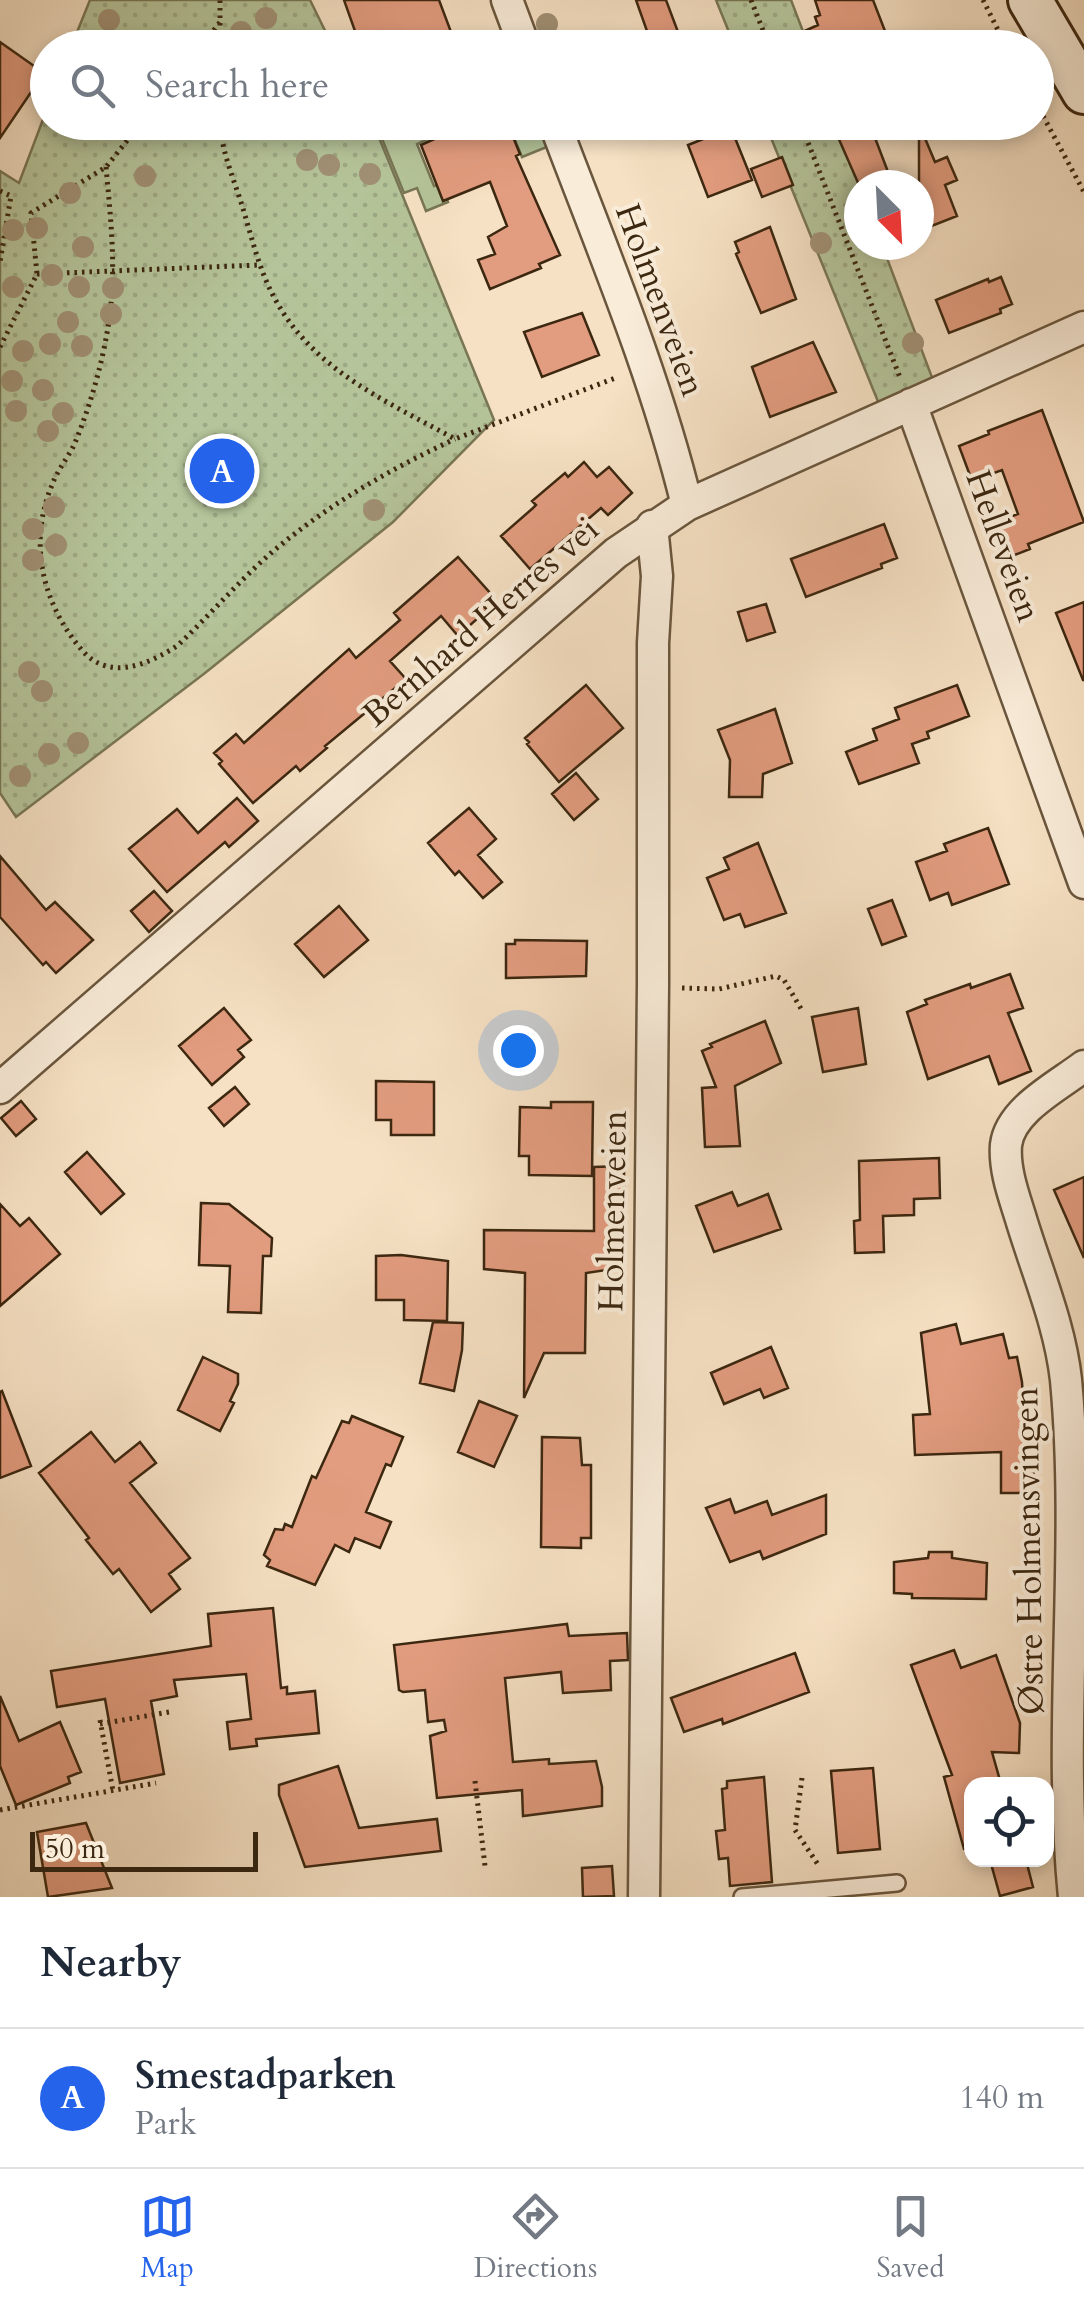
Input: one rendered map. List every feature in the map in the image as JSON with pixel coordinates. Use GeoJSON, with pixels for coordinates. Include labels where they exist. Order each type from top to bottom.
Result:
{"type":"FeatureCollection","features":[{"type":"Feature","properties":{"kind":"main road"},"geometry":{"type":"LineString","coordinates":[[1030,0],[1048,30]]}},
{"type":"Feature","properties":{"kind":"main road"},"geometry":{"type":"LineString","coordinates":[[1054,41],[1084,92]]}},
{"type":"Feature","properties":{"kind":"street"},"geometry":{"type":"LineString","coordinates":[[507,0],[518,30]]}},
{"type":"Feature","properties":{"kind":"street","name":"Holmenveien"},"geometry":{"type":"LineString","coordinates":[[561,140],[647,365],[687,505]]}},
{"type":"Feature","properties":{"kind":"street","name":"Bernhard Herres vei"},"geometry":{"type":"LineString","coordinates":[[0,1088],[616,553],[652,526],[687,505],[1084,327]]}},
{"type":"Feature","properties":{"kind":"street","name":"Helleveien"},"geometry":{"type":"LineString","coordinates":[[911,404],[1084,883]]}},
{"type":"Feature","properties":{"kind":"street","name":"Holmenveien"},"geometry":{"type":"LineString","coordinates":[[644,1897],[653,662],[658,576],[652,526]]}},
{"type":"Feature","properties":{"kind":"street","name":"Østre Holmensvingen"},"geometry":{"type":"LineString","coordinates":[[1074,1897],[1070,1798],[1070,1468],[1065,1375],[1058,1336],[1011,1188],[1006,1149],[1008,1136],[1025,1111],[1084,1066]]}},
{"type":"Feature","properties":{"kind":"lane"},"geometry":{"type":"LineString","coordinates":[[742,1897],[897,1884]]}},
{"type":"Feature","properties":{"kind":"path"},"geometry":{"type":"LineString","coordinates":[[220,0],[220,30]]}},
{"type":"Feature","properties":{"kind":"path"},"geometry":{"type":"LineString","coordinates":[[752,0],[763,30]]}},
{"type":"Feature","properties":{"kind":"path"},"geometry":{"type":"LineString","coordinates":[[983,0],[999,30]]}},
{"type":"Feature","properties":{"kind":"path"},"geometry":{"type":"LineString","coordinates":[[214,30],[220,22]]}},
{"type":"Feature","properties":{"kind":"path"},"geometry":{"type":"LineString","coordinates":[[1054,136],[1084,192]]}},
{"type":"Feature","properties":{"kind":"path"},"geometry":{"type":"LineString","coordinates":[[0,347],[37,274],[31,214],[106,168],[128,140]]}},
{"type":"Feature","properties":{"kind":"path"},"geometry":{"type":"LineString","coordinates":[[225,140],[260,266],[275,301],[301,337],[326,364],[456,439]]}},
{"type":"Feature","properties":{"kind":"path"},"geometry":{"type":"LineString","coordinates":[[807,140],[911,404]]}},
{"type":"Feature","properties":{"kind":"path"},"geometry":{"type":"LineString","coordinates":[[106,168],[115,270],[108,330],[74,444],[52,486],[38,545],[41,570],[59,615],[83,652],[102,666],[141,665],[177,646],[269,555],[317,517],[396,466],[647,365]]}},
{"type":"Feature","properties":{"kind":"path"},"geometry":{"type":"LineString","coordinates":[[0,192],[11,196],[0,262]]}},
{"type":"Feature","properties":{"kind":"path"},"geometry":{"type":"LineString","coordinates":[[37,274],[260,266]]}},
{"type":"Feature","properties":{"kind":"path"},"geometry":{"type":"LineString","coordinates":[[653,984],[719,989],[776,976],[784,980],[803,1012]]}},
{"type":"Feature","properties":{"kind":"path"},"geometry":{"type":"LineString","coordinates":[[112,1791],[100,1722],[169,1712]]}},
{"type":"Feature","properties":{"kind":"path"},"geometry":{"type":"LineString","coordinates":[[802,1778],[795,1830],[824,1872],[827,1890]]}},
{"type":"Feature","properties":{"kind":"path"},"geometry":{"type":"LineString","coordinates":[[475,1781],[485,1866]]}},
{"type":"Feature","properties":{"kind":"path"},"geometry":{"type":"LineString","coordinates":[[0,1810],[156,1783]]}},
{"type":"Feature","properties":{"kind":"green space"},"geometry":{"type":"Polygon","coordinates":[[[90,0],[310,0],[325,30],[78,30],[90,0]]]}},
{"type":"Feature","properties":{"kind":"green space"},"geometry":{"type":"Polygon","coordinates":[[[716,0],[791,0],[802,30],[728,30],[716,0]]]}},
{"type":"Feature","properties":{"kind":"green space"},"geometry":{"type":"Polygon","coordinates":[[[35,140],[380,140],[494,420],[393,522],[205,673],[16,817],[0,793],[0,171],[19,183],[35,140]]]}},
{"type":"Feature","properties":{"kind":"green space"},"geometry":{"type":"Polygon","coordinates":[[[382,140],[425,140],[417,144],[434,186],[441,184],[448,202],[426,211],[417,188],[404,193],[382,140]]]}},
{"type":"Feature","properties":{"kind":"green space"},"geometry":{"type":"Polygon","coordinates":[[[515,140],[552,140],[554,144],[522,157],[515,140]]]}},
{"type":"Feature","properties":{"kind":"green space"},"geometry":{"type":"Polygon","coordinates":[[[772,140],[843,140],[854,170],[844,170],[844,260],[888,260],[933,380],[879,404],[772,140]]]}},
{"type":"Feature","properties":{"kind":"building"},"geometry":{"type":"Polygon","coordinates":[[[344,0],[439,0],[450,30],[355,30],[344,0]]]}},
{"type":"Feature","properties":{"kind":"building"},"geometry":{"type":"Polygon","coordinates":[[[636,0],[666,0],[677,30],[647,30],[636,0]]]}},
{"type":"Feature","properties":{"kind":"building"},"geometry":{"type":"Polygon","coordinates":[[[815,0],[873,0],[885,30],[807,30],[818,25],[815,17],[820,15],[815,0]]]}},
{"type":"Feature","properties":{"kind":"building"},"geometry":{"type":"Polygon","coordinates":[[[0,42],[30,63],[30,94],[0,138],[0,42]]]}},
{"type":"Feature","properties":{"kind":"building"},"geometry":{"type":"Polygon","coordinates":[[[432,140],[514,140],[520,154],[516,156],[560,255],[539,264],[541,268],[490,289],[478,260],[495,254],[488,237],[507,226],[490,182],[443,201],[421,145],[432,140]]]}},
{"type":"Feature","properties":{"kind":"building"},"geometry":{"type":"Polygon","coordinates":[[[701,140],[736,140],[752,180],[708,197],[688,145],[701,140]]]}},
{"type":"Feature","properties":{"kind":"building"},"geometry":{"type":"Polygon","coordinates":[[[839,140],[876,140],[887,170],[852,170],[839,140]]]}},
{"type":"Feature","properties":{"kind":"building"},"geometry":{"type":"Polygon","coordinates":[[[919,140],[926,140],[935,162],[947,157],[957,180],[945,185],[957,216],[934,225],[934,170],[919,170],[919,140]]]}},
{"type":"Feature","properties":{"kind":"building"},"geometry":{"type":"Polygon","coordinates":[[[782,157],[793,185],[762,197],[751,169],[782,157]]]}},
{"type":"Feature","properties":{"kind":"building"},"geometry":{"type":"Polygon","coordinates":[[[770,227],[796,299],[761,313],[736,254],[739,252],[735,242],[770,227]]]}},
{"type":"Feature","properties":{"kind":"building"},"geometry":{"type":"Polygon","coordinates":[[[1001,277],[1012,304],[1000,309],[1001,313],[949,333],[936,300],[1001,277]]]}},
{"type":"Feature","properties":{"kind":"building"},"geometry":{"type":"Polygon","coordinates":[[[582,313],[599,355],[542,377],[524,332],[582,313]]]}},
{"type":"Feature","properties":{"kind":"building"},"geometry":{"type":"Polygon","coordinates":[[[813,342],[836,392],[770,417],[752,367],[813,342]]]}},
{"type":"Feature","properties":{"kind":"building"},"geometry":{"type":"Polygon","coordinates":[[[1042,410],[1084,522],[1028,544],[1030,549],[1002,560],[989,525],[1018,514],[1002,470],[972,481],[959,446],[1042,410]]]}},
{"type":"Feature","properties":{"kind":"building"},"geometry":{"type":"Polygon","coordinates":[[[584,462],[597,477],[609,467],[632,493],[608,515],[601,508],[530,569],[501,536],[536,505],[532,501],[584,462]]]}},
{"type":"Feature","properties":{"kind":"building"},"geometry":{"type":"Polygon","coordinates":[[[884,524],[897,558],[881,564],[882,568],[806,597],[791,559],[884,524]]]}},
{"type":"Feature","properties":{"kind":"building"},"geometry":{"type":"Polygon","coordinates":[[[458,557],[491,594],[481,603],[487,610],[458,636],[441,616],[390,661],[406,679],[300,771],[296,766],[253,803],[214,753],[236,734],[244,743],[349,649],[356,658],[400,620],[394,613],[458,557]]]}},
{"type":"Feature","properties":{"kind":"building"},"geometry":{"type":"Polygon","coordinates":[[[1084,602],[1084,680],[1083,680],[1056,613],[1084,602]]]}},
{"type":"Feature","properties":{"kind":"building"},"geometry":{"type":"Polygon","coordinates":[[[766,604],[775,632],[747,641],[738,612],[766,604]]]}},
{"type":"Feature","properties":{"kind":"building"},"geometry":{"type":"Polygon","coordinates":[[[586,685],[623,728],[559,782],[525,738],[586,685]]]}},
{"type":"Feature","properties":{"kind":"building"},"geometry":{"type":"Polygon","coordinates":[[[957,685],[969,716],[927,732],[929,738],[912,744],[919,763],[859,784],[846,752],[877,740],[873,729],[899,719],[895,708],[957,685]]]}},
{"type":"Feature","properties":{"kind":"building"},"geometry":{"type":"Polygon","coordinates":[[[775,709],[792,763],[763,774],[762,797],[729,797],[730,760],[718,730],[775,709]]]}},
{"type":"Feature","properties":{"kind":"building"},"geometry":{"type":"Polygon","coordinates":[[[576,773],[598,799],[574,820],[552,794],[576,773]]]}},
{"type":"Feature","properties":{"kind":"building"},"geometry":{"type":"Polygon","coordinates":[[[237,798],[258,821],[229,847],[225,842],[167,892],[129,849],[177,809],[198,833],[237,798]]]}},
{"type":"Feature","properties":{"kind":"building"},"geometry":{"type":"Polygon","coordinates":[[[469,808],[496,839],[478,855],[502,882],[483,898],[459,871],[455,875],[428,843],[469,808]]]}},
{"type":"Feature","properties":{"kind":"building"},"geometry":{"type":"Polygon","coordinates":[[[988,828],[1009,884],[952,905],[948,893],[930,900],[916,862],[947,851],[944,844],[988,828]]]}},
{"type":"Feature","properties":{"kind":"building"},"geometry":{"type":"Polygon","coordinates":[[[758,843],[786,913],[745,927],[740,914],[724,920],[707,878],[729,869],[724,858],[758,843]]]}},
{"type":"Feature","properties":{"kind":"building"},"geometry":{"type":"Polygon","coordinates":[[[0,856],[46,910],[55,902],[93,940],[56,973],[46,962],[43,965],[0,917],[0,856]]]}},
{"type":"Feature","properties":{"kind":"building"},"geometry":{"type":"Polygon","coordinates":[[[154,891],[172,911],[149,932],[131,911],[154,891]]]}},
{"type":"Feature","properties":{"kind":"building"},"geometry":{"type":"Polygon","coordinates":[[[892,900],[906,936],[882,945],[868,909],[892,900]]]}},
{"type":"Feature","properties":{"kind":"building"},"geometry":{"type":"Polygon","coordinates":[[[339,906],[368,940],[324,977],[295,944],[339,906]]]}},
{"type":"Feature","properties":{"kind":"building"},"geometry":{"type":"Polygon","coordinates":[[[515,940],[587,941],[586,976],[506,978],[506,944],[515,944],[515,940]]]}},
{"type":"Feature","properties":{"kind":"building"},"geometry":{"type":"Polygon","coordinates":[[[1010,974],[1023,1008],[1008,1013],[1031,1071],[999,1084],[989,1056],[928,1079],[907,1012],[927,1004],[925,1000],[1010,974]]]}},
{"type":"Feature","properties":{"kind":"building"},"geometry":{"type":"Polygon","coordinates":[[[224,1008],[251,1040],[238,1050],[244,1057],[212,1085],[179,1046],[224,1008]]]}},
{"type":"Feature","properties":{"kind":"building"},"geometry":{"type":"Polygon","coordinates":[[[858,1008],[866,1064],[823,1072],[812,1017],[858,1008]]]}},
{"type":"Feature","properties":{"kind":"building"},"geometry":{"type":"Polygon","coordinates":[[[765,1021],[781,1063],[735,1086],[740,1146],[705,1147],[702,1088],[716,1087],[702,1051],[765,1021]]]}},
{"type":"Feature","properties":{"kind":"building"},"geometry":{"type":"Polygon","coordinates":[[[376,1081],[434,1082],[434,1135],[391,1135],[391,1120],[376,1120],[376,1081]]]}},
{"type":"Feature","properties":{"kind":"building"},"geometry":{"type":"Polygon","coordinates":[[[235,1087],[249,1104],[224,1126],[209,1108],[235,1087]]]}},
{"type":"Feature","properties":{"kind":"building"},"geometry":{"type":"Polygon","coordinates":[[[21,1101],[36,1119],[16,1136],[1,1118],[21,1101]]]}},
{"type":"Feature","properties":{"kind":"building"},"geometry":{"type":"Polygon","coordinates":[[[551,1102],[593,1102],[592,1176],[529,1175],[529,1156],[519,1156],[520,1107],[551,1108],[551,1102]]]}},
{"type":"Feature","properties":{"kind":"building"},"geometry":{"type":"Polygon","coordinates":[[[87,1152],[124,1194],[101,1214],[65,1172],[87,1152]]]}},
{"type":"Feature","properties":{"kind":"building"},"geometry":{"type":"Polygon","coordinates":[[[939,1158],[940,1198],[914,1199],[914,1215],[883,1216],[884,1252],[855,1253],[854,1221],[860,1220],[859,1161],[939,1158]]]}},
{"type":"Feature","properties":{"kind":"building"},"geometry":{"type":"Polygon","coordinates":[[[624,1166],[624,1198],[617,1198],[613,1269],[586,1273],[585,1353],[544,1353],[524,1398],[525,1273],[484,1269],[484,1230],[594,1231],[594,1167],[624,1166]]]}},
{"type":"Feature","properties":{"kind":"building"},"geometry":{"type":"Polygon","coordinates":[[[1084,1177],[1084,1258],[1054,1190],[1084,1177]]]}},
{"type":"Feature","properties":{"kind":"building"},"geometry":{"type":"Polygon","coordinates":[[[732,1192],[738,1206],[768,1194],[781,1229],[714,1252],[696,1206],[732,1192]]]}},
{"type":"Feature","properties":{"kind":"building"},"geometry":{"type":"Polygon","coordinates":[[[201,1203],[229,1204],[272,1238],[271,1256],[263,1256],[261,1313],[228,1312],[230,1266],[199,1265],[201,1203]]]}},
{"type":"Feature","properties":{"kind":"building"},"geometry":{"type":"Polygon","coordinates":[[[0,1204],[20,1226],[29,1218],[60,1254],[0,1306],[0,1204]]]}},
{"type":"Feature","properties":{"kind":"building"},"geometry":{"type":"Polygon","coordinates":[[[376,1256],[448,1261],[447,1321],[404,1320],[404,1300],[376,1300],[376,1256]]]}},
{"type":"Feature","properties":{"kind":"building"},"geometry":{"type":"Polygon","coordinates":[[[433,1322],[463,1323],[454,1391],[420,1383],[433,1322]]]}},
{"type":"Feature","properties":{"kind":"building"},"geometry":{"type":"Polygon","coordinates":[[[956,1324],[961,1344],[1003,1334],[1009,1358],[1017,1357],[1026,1457],[1034,1457],[1034,1493],[1001,1493],[1001,1452],[915,1455],[913,1415],[930,1414],[921,1333],[956,1324]]]}},
{"type":"Feature","properties":{"kind":"building"},"geometry":{"type":"Polygon","coordinates":[[[771,1347],[788,1388],[764,1398],[760,1389],[724,1404],[711,1373],[771,1347]]]}},
{"type":"Feature","properties":{"kind":"building"},"geometry":{"type":"Polygon","coordinates":[[[203,1357],[238,1374],[230,1401],[234,1403],[220,1431],[178,1410],[203,1357]]]}},
{"type":"Feature","properties":{"kind":"building"},"geometry":{"type":"Polygon","coordinates":[[[0,1392],[31,1466],[0,1478],[0,1392]]]}},
{"type":"Feature","properties":{"kind":"building"},"geometry":{"type":"Polygon","coordinates":[[[479,1401],[517,1416],[494,1467],[458,1452],[479,1401]]]}},
{"type":"Feature","properties":{"kind":"building"},"geometry":{"type":"Polygon","coordinates":[[[352,1416],[403,1437],[391,1466],[386,1464],[366,1512],[391,1522],[380,1548],[355,1538],[349,1552],[335,1545],[315,1585],[267,1566],[270,1560],[264,1555],[275,1529],[283,1530],[285,1524],[292,1527],[312,1476],[316,1478],[342,1421],[349,1423],[352,1416]]]}},
{"type":"Feature","properties":{"kind":"building"},"geometry":{"type":"Polygon","coordinates":[[[91,1432],[115,1462],[140,1442],[156,1463],[130,1483],[190,1558],[169,1574],[180,1589],[151,1612],[119,1569],[113,1574],[39,1473],[91,1432]]]}},
{"type":"Feature","properties":{"kind":"building"},"geometry":{"type":"Polygon","coordinates":[[[542,1437],[580,1438],[582,1465],[591,1465],[591,1538],[581,1538],[581,1548],[541,1547],[542,1437]]]}},
{"type":"Feature","properties":{"kind":"building"},"geometry":{"type":"Polygon","coordinates":[[[826,1495],[826,1534],[763,1559],[760,1551],[730,1562],[706,1508],[730,1499],[735,1513],[767,1501],[772,1515],[826,1495]]]}},
{"type":"Feature","properties":{"kind":"building"},"geometry":{"type":"Polygon","coordinates":[[[929,1552],[952,1552],[952,1558],[987,1563],[986,1599],[912,1598],[912,1594],[894,1593],[894,1562],[928,1558],[929,1552]]]}},
{"type":"Feature","properties":{"kind":"building"},"geometry":{"type":"Polygon","coordinates":[[[273,1608],[281,1688],[287,1687],[287,1694],[315,1691],[319,1733],[256,1739],[257,1746],[230,1749],[227,1722],[251,1719],[246,1674],[174,1680],[177,1696],[151,1701],[164,1774],[120,1783],[105,1699],[57,1707],[51,1671],[211,1646],[208,1614],[273,1608]]]}},
{"type":"Feature","properties":{"kind":"building"},"geometry":{"type":"Polygon","coordinates":[[[567,1624],[569,1636],[627,1633],[628,1660],[610,1661],[611,1690],[563,1693],[561,1672],[505,1678],[513,1762],[596,1761],[602,1806],[523,1816],[522,1790],[437,1798],[430,1736],[446,1731],[444,1720],[428,1722],[425,1690],[399,1690],[394,1645],[567,1624]]]}},
{"type":"Feature","properties":{"kind":"building"},"geometry":{"type":"Polygon","coordinates":[[[954,1650],[961,1668],[996,1655],[1020,1723],[1019,1753],[992,1752],[999,1777],[964,1777],[964,1849],[944,1777],[952,1775],[911,1665],[954,1650]]]}},
{"type":"Feature","properties":{"kind":"building"},"geometry":{"type":"Polygon","coordinates":[[[795,1653],[809,1692],[723,1724],[722,1719],[684,1732],[671,1698],[795,1653]]]}},
{"type":"Feature","properties":{"kind":"building"},"geometry":{"type":"Polygon","coordinates":[[[0,1696],[19,1741],[60,1722],[81,1772],[68,1777],[70,1783],[16,1805],[0,1766],[0,1696]]]}},
{"type":"Feature","properties":{"kind":"building"},"geometry":{"type":"Polygon","coordinates":[[[338,1766],[359,1828],[437,1819],[441,1851],[305,1867],[279,1795],[279,1785],[338,1766]]]}},
{"type":"Feature","properties":{"kind":"building"},"geometry":{"type":"Polygon","coordinates":[[[873,1768],[880,1849],[838,1853],[831,1771],[873,1768]]]}},
{"type":"Feature","properties":{"kind":"building"},"geometry":{"type":"Polygon","coordinates":[[[764,1777],[772,1882],[730,1886],[728,1858],[719,1859],[716,1831],[725,1830],[722,1789],[727,1788],[727,1781],[764,1777]]]}},
{"type":"Feature","properties":{"kind":"building"},"geometry":{"type":"Polygon","coordinates":[[[86,1823],[112,1888],[48,1897],[37,1832],[86,1823]]]}},
{"type":"Feature","properties":{"kind":"building"},"geometry":{"type":"Polygon","coordinates":[[[612,1866],[614,1896],[583,1897],[582,1868],[612,1866]]]}},
{"type":"Feature","properties":{"kind":"building"},"geometry":{"type":"Polygon","coordinates":[[[992,1867],[1028,1867],[1033,1887],[1000,1896],[992,1867]]]}},
{"type":"Feature","properties":{"kind":"place","name":"Smestadparken"},"geometry":{"type":"Point","coordinates":[222,471]}}]}
